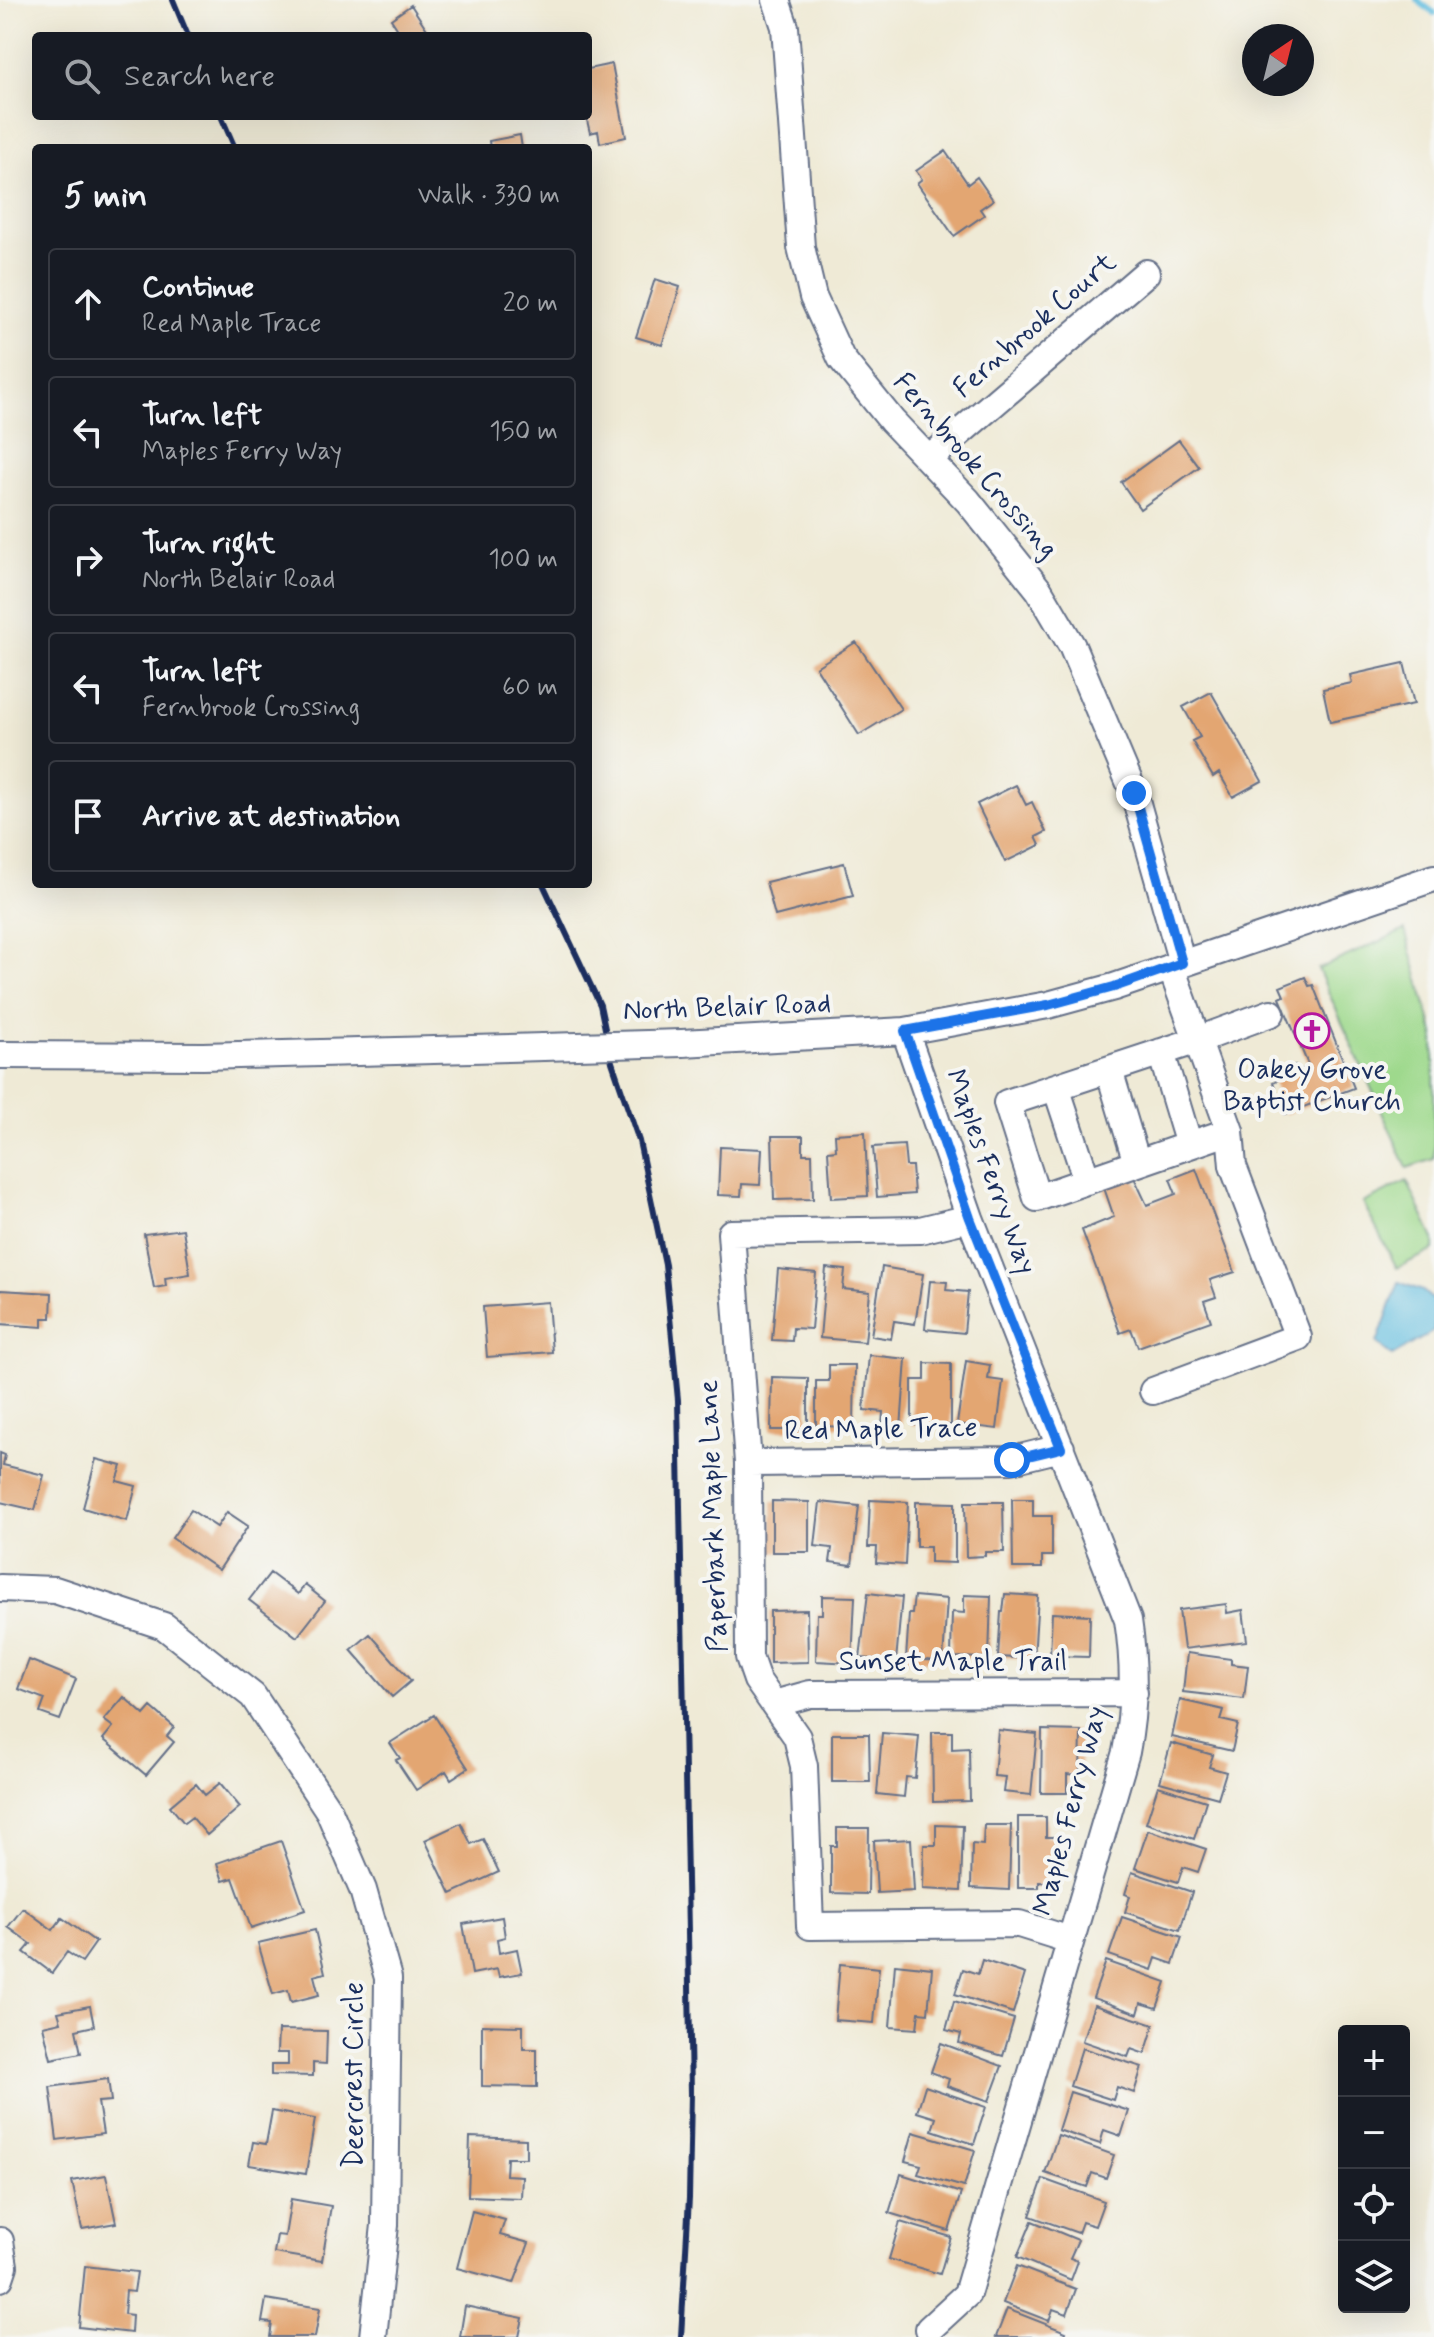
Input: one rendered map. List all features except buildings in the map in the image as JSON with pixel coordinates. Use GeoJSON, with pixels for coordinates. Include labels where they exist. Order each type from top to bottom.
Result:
{"type":"FeatureCollection","features":[{"type":"Feature","properties":{"kind":"street","name":"Fernbrook Crossing"},"geometry":{"type":"LineString","coordinates":[[776,0],[785,27],[801,247],[813,297],[841,358],[892,421],[968,501],[1039,590],[1072,646],[1134,793],[1198,1040],[1230,1131],[1233,1166],[1298,1337],[1153,1391]]}},
{"type":"Feature","properties":{"kind":"street","name":"Fernbrook Court"},"geometry":{"type":"LineString","coordinates":[[929,459],[1146,273]]}},
{"type":"Feature","properties":{"kind":"street","name":"North Belair Road"},"geometry":{"type":"LineString","coordinates":[[0,1055],[203,1056],[543,1047],[905,1031],[1048,1005],[1114,987],[1434,878]]}},
{"type":"Feature","properties":{"kind":"street"},"geometry":{"type":"LineString","coordinates":[[1230,1131],[1037,1198],[1007,1103],[1271,1013]]}},
{"type":"Feature","properties":{"kind":"street","name":"Maples Ferry Way"},"geometry":{"type":"LineString","coordinates":[[905,1031],[970,1218],[1128,1620],[1134,1693],[1133,1719],[1126,1752],[967,2294],[929,2329]]}},
{"type":"Feature","properties":{"kind":"street"},"geometry":{"type":"LineString","coordinates":[[1161,1052],[1189,1145]]}},
{"type":"Feature","properties":{"kind":"street"},"geometry":{"type":"LineString","coordinates":[[1109,1070],[1137,1163]]}},
{"type":"Feature","properties":{"kind":"street"},"geometry":{"type":"LineString","coordinates":[[1056,1087],[1087,1181]]}},
{"type":"Feature","properties":{"kind":"street","name":"Paperbark Maple Lane"},"geometry":{"type":"LineString","coordinates":[[970,1218],[920,1230],[731,1233],[748,1463],[749,1657],[757,1680],[797,1737],[804,1766],[810,1926],[1019,1924],[1070,1940]]}},
{"type":"Feature","properties":{"kind":"street","name":"Red Maple Trace"},"geometry":{"type":"LineString","coordinates":[[748,1463],[1012,1460],[1061,1448]]}},
{"type":"Feature","properties":{"kind":"street","name":"Deercrest Circle"},"geometry":{"type":"LineString","coordinates":[[0,1588],[55,1590],[164,1626],[253,1696],[329,1811],[363,1890],[388,1978],[385,2225],[373,2337]]}},
{"type":"Feature","properties":{"kind":"street","name":"Sunset Maple Trail"},"geometry":{"type":"LineString","coordinates":[[774,1704],[810,1694],[1134,1693]]}},
{"type":"Feature","properties":{"kind":"street"},"geometry":{"type":"LineString","coordinates":[[0,2241],[4,2266],[0,2278]]}},
{"type":"Feature","properties":{"kind":"green space"},"geometry":{"type":"Polygon","coordinates":[[[1405,930],[1434,1034],[1434,1159],[1407,1168],[1318,969],[1405,930]]]}},
{"type":"Feature","properties":{"kind":"green space"},"geometry":{"type":"Polygon","coordinates":[[[1407,1181],[1434,1239],[1434,1250],[1397,1268],[1363,1203],[1407,1181]]]}},
{"type":"Feature","properties":{"kind":"water"},"geometry":{"type":"Polygon","coordinates":[[[1399,1282],[1423,1291],[1434,1301],[1434,1331],[1392,1356],[1377,1343],[1399,1282]]]}},
{"type":"Feature","properties":{"kind":"waterway"},"geometry":{"type":"LineString","coordinates":[[1417,0],[1434,13]]}},
{"type":"Feature","properties":{"kind":"railway"},"geometry":{"type":"LineString","coordinates":[[173,0],[186,32]]}},
{"type":"Feature","properties":{"kind":"railway"},"geometry":{"type":"LineString","coordinates":[[223,120],[233,144]]}},
{"type":"Feature","properties":{"kind":"railway"},"geometry":{"type":"LineString","coordinates":[[545,888],[600,1005],[612,1062],[639,1141],[665,1265],[678,1400],[691,2093],[681,2337]]}},
{"type":"Feature","properties":{"kind":"place","name":"Oakey Grove Baptist Church"},"geometry":{"type":"Point","coordinates":[1312,1031]}},
{"type":"Feature","properties":{"kind":"route"},"geometry":{"type":"LineString","coordinates":[[1012,1460],[1061,1448],[970,1218],[905,1031],[1048,1005],[1114,987],[1182,963],[1134,793]]}}]}
